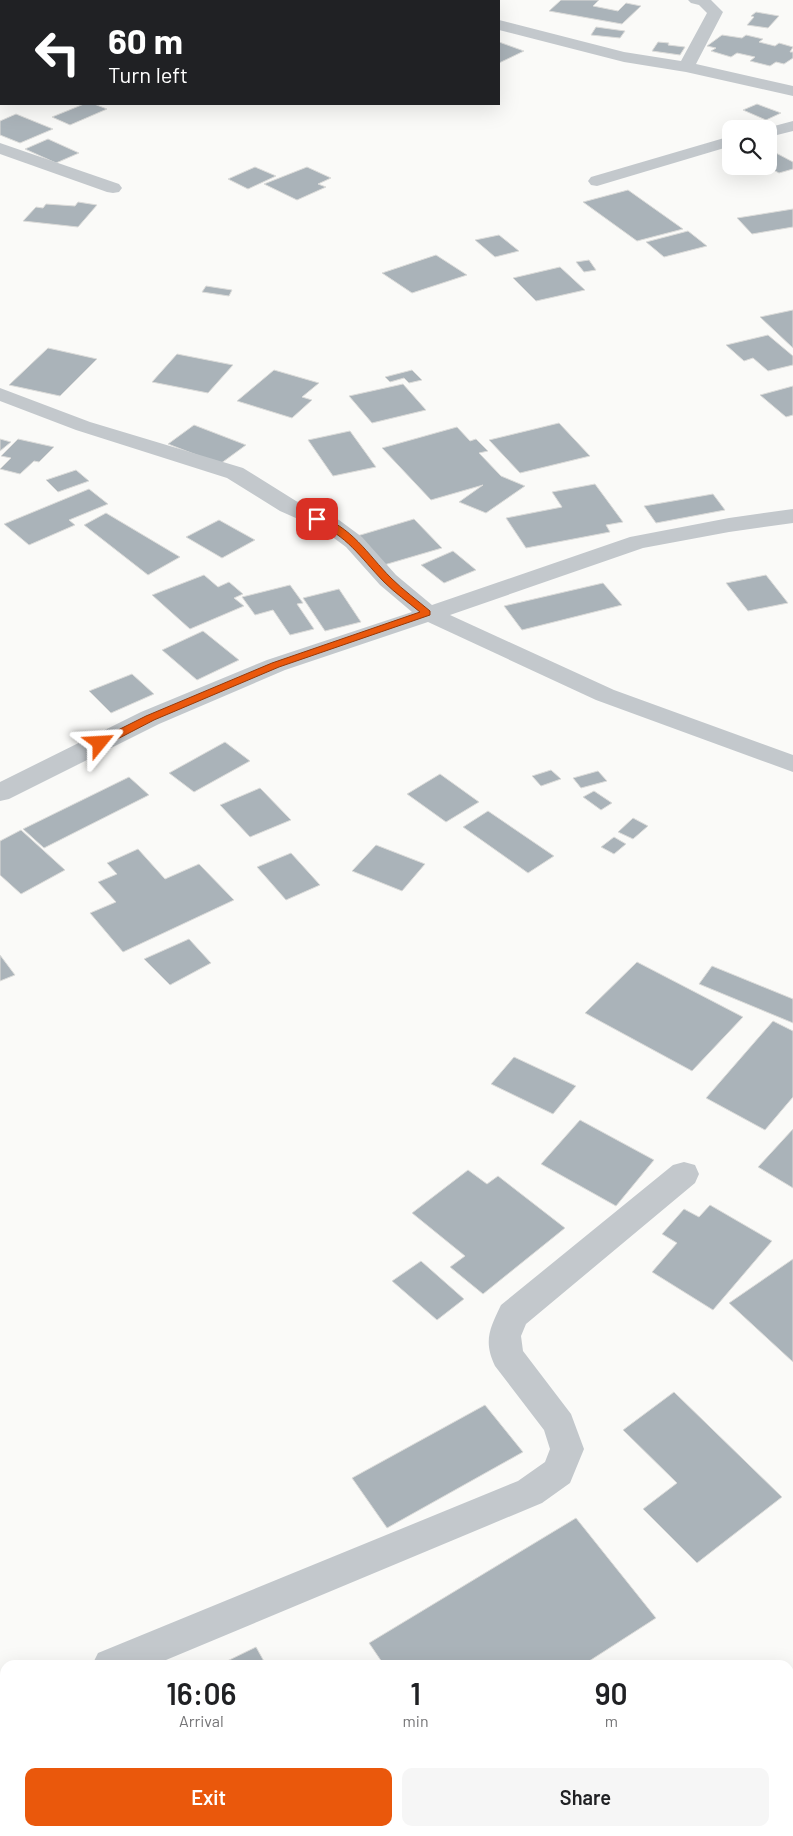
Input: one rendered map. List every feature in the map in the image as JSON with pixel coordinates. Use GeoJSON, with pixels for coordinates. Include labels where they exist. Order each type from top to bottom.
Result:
{"type":"FeatureCollection","features":[{"type":"Feature","properties":{"kind":"street"},"geometry":{"type":"LineString","coordinates":[[686,67],[715,12],[704,2],[696,0]]}},
{"type":"Feature","properties":{"kind":"street"},"geometry":{"type":"LineString","coordinates":[[500,25],[624,57],[686,67],[793,91]]}},
{"type":"Feature","properties":{"kind":"street"},"geometry":{"type":"LineString","coordinates":[[777,130],[793,126]]}},
{"type":"Feature","properties":{"kind":"street"},"geometry":{"type":"LineString","coordinates":[[597,181],[722,144]]}},
{"type":"Feature","properties":{"kind":"street"},"geometry":{"type":"LineString","coordinates":[[0,148],[113,188]]}},
{"type":"Feature","properties":{"kind":"street"},"geometry":{"type":"LineString","coordinates":[[0,394],[83,426],[235,473],[288,506],[331,525],[354,542],[388,580],[426,613],[605,695],[793,764]]}},
{"type":"Feature","properties":{"kind":"street"},"geometry":{"type":"LineString","coordinates":[[0,794],[150,718],[276,665],[426,613],[543,576],[638,542],[729,524],[793,516]]}},
{"type":"Feature","properties":{"kind":"street"},"geometry":{"type":"LineString","coordinates":[[123,1660],[530,1492],[558,1472],[567,1448],[558,1424],[507,1356],[504,1336],[513,1315],[684,1174]]}},
{"type":"Feature","properties":{"kind":"building"},"geometry":{"type":"Polygon","coordinates":[[[561,0],[599,0],[593,6],[618,11],[626,3],[641,6],[622,24],[549,11],[561,0]]]}},
{"type":"Feature","properties":{"kind":"building"},"geometry":{"type":"Polygon","coordinates":[[[756,12],[779,16],[768,28],[747,25],[754,17],[751,16],[756,12]]]}},
{"type":"Feature","properties":{"kind":"building"},"geometry":{"type":"Polygon","coordinates":[[[596,27],[625,31],[620,38],[591,35],[596,27]]]}},
{"type":"Feature","properties":{"kind":"building"},"geometry":{"type":"Polygon","coordinates":[[[722,35],[742,38],[746,35],[763,39],[759,42],[775,46],[779,43],[793,47],[790,52],[793,52],[793,58],[784,64],[776,62],[770,66],[750,61],[755,57],[737,53],[731,57],[711,51],[716,48],[707,46],[722,35]]]}},
{"type":"Feature","properties":{"kind":"building"},"geometry":{"type":"Polygon","coordinates":[[[500,42],[524,51],[500,63],[500,42]]]}},
{"type":"Feature","properties":{"kind":"building"},"geometry":{"type":"Polygon","coordinates":[[[658,42],[685,47],[680,55],[652,51],[658,42]]]}},
{"type":"Feature","properties":{"kind":"building"},"geometry":{"type":"Polygon","coordinates":[[[757,104],[781,113],[766,120],[743,110],[757,104]]]}},
{"type":"Feature","properties":{"kind":"building"},"geometry":{"type":"Polygon","coordinates":[[[82,105],[97,105],[107,109],[70,125],[52,117],[82,105]]]}},
{"type":"Feature","properties":{"kind":"building"},"geometry":{"type":"Polygon","coordinates":[[[16,114],[53,129],[20,143],[0,135],[0,121],[16,114]]]}},
{"type":"Feature","properties":{"kind":"building"},"geometry":{"type":"Polygon","coordinates":[[[48,139],[79,153],[56,163],[25,149],[48,139]]]}},
{"type":"Feature","properties":{"kind":"building"},"geometry":{"type":"Polygon","coordinates":[[[777,154],[793,162],[793,169],[777,172],[777,154]]]}},
{"type":"Feature","properties":{"kind":"building"},"geometry":{"type":"Polygon","coordinates":[[[255,167],[276,176],[248,189],[228,179],[255,167]]]}},
{"type":"Feature","properties":{"kind":"building"},"geometry":{"type":"Polygon","coordinates":[[[307,167],[331,178],[318,184],[326,187],[297,200],[264,184],[307,167]]]}},
{"type":"Feature","properties":{"kind":"building"},"geometry":{"type":"Polygon","coordinates":[[[628,190],[683,229],[637,241],[583,202],[628,190]]]}},
{"type":"Feature","properties":{"kind":"building"},"geometry":{"type":"Polygon","coordinates":[[[78,202],[97,205],[78,227],[23,221],[36,207],[43,208],[46,204],[75,206],[78,202]]]}},
{"type":"Feature","properties":{"kind":"building"},"geometry":{"type":"Polygon","coordinates":[[[793,209],[793,227],[752,234],[737,218],[793,209]]]}},
{"type":"Feature","properties":{"kind":"building"},"geometry":{"type":"Polygon","coordinates":[[[688,231],[707,246],[664,257],[646,242],[688,231]]]}},
{"type":"Feature","properties":{"kind":"building"},"geometry":{"type":"Polygon","coordinates":[[[499,235],[519,251],[495,257],[475,240],[499,235]]]}},
{"type":"Feature","properties":{"kind":"building"},"geometry":{"type":"Polygon","coordinates":[[[436,255],[467,275],[412,293],[382,273],[436,255]]]}},
{"type":"Feature","properties":{"kind":"building"},"geometry":{"type":"Polygon","coordinates":[[[589,260],[596,270],[584,272],[576,262],[589,260]]]}},
{"type":"Feature","properties":{"kind":"building"},"geometry":{"type":"Polygon","coordinates":[[[560,267],[585,290],[536,301],[513,278],[560,267]]]}},
{"type":"Feature","properties":{"kind":"building"},"geometry":{"type":"Polygon","coordinates":[[[206,286],[232,290],[229,296],[202,292],[206,286]]]}},
{"type":"Feature","properties":{"kind":"building"},"geometry":{"type":"Polygon","coordinates":[[[793,310],[793,348],[760,317],[793,310]]]}},
{"type":"Feature","properties":{"kind":"building"},"geometry":{"type":"Polygon","coordinates":[[[768,335],[793,356],[793,365],[768,371],[753,358],[744,361],[726,345],[768,335]]]}},
{"type":"Feature","properties":{"kind":"building"},"geometry":{"type":"Polygon","coordinates":[[[48,348],[97,359],[60,396],[9,385],[48,348]]]}},
{"type":"Feature","properties":{"kind":"building"},"geometry":{"type":"Polygon","coordinates":[[[177,354],[233,365],[208,393],[152,382],[177,354]]]}},
{"type":"Feature","properties":{"kind":"building"},"geometry":{"type":"Polygon","coordinates":[[[274,370],[319,383],[302,397],[312,400],[292,418],[237,401],[274,370]]]}},
{"type":"Feature","properties":{"kind":"building"},"geometry":{"type":"Polygon","coordinates":[[[412,370],[422,380],[409,383],[404,378],[390,382],[385,377],[412,370]]]}},
{"type":"Feature","properties":{"kind":"building"},"geometry":{"type":"Polygon","coordinates":[[[403,384],[426,410],[372,423],[349,396],[403,384]]]}},
{"type":"Feature","properties":{"kind":"building"},"geometry":{"type":"Polygon","coordinates":[[[793,386],[793,415],[786,417],[760,395],[793,386]]]}},
{"type":"Feature","properties":{"kind":"building"},"geometry":{"type":"Polygon","coordinates":[[[559,423],[590,456],[520,473],[489,440],[559,423]]]}},
{"type":"Feature","properties":{"kind":"building"},"geometry":{"type":"Polygon","coordinates":[[[194,425],[246,445],[220,464],[168,444],[194,425]]]}},
{"type":"Feature","properties":{"kind":"building"},"geometry":{"type":"Polygon","coordinates":[[[457,427],[470,441],[476,439],[488,451],[479,453],[501,476],[525,486],[486,513],[459,502],[483,485],[431,500],[382,448],[457,427]]]}},
{"type":"Feature","properties":{"kind":"building"},"geometry":{"type":"Polygon","coordinates":[[[350,431],[376,467],[333,476],[308,440],[350,431]]]}},
{"type":"Feature","properties":{"kind":"building"},"geometry":{"type":"Polygon","coordinates":[[[0,439],[11,442],[0,451],[0,439]]]}},
{"type":"Feature","properties":{"kind":"building"},"geometry":{"type":"Polygon","coordinates":[[[18,439],[54,447],[39,462],[34,461],[20,474],[0,469],[11,458],[1,456],[18,439]]]}},
{"type":"Feature","properties":{"kind":"building"},"geometry":{"type":"Polygon","coordinates":[[[76,470],[89,481],[58,492],[46,480],[76,470]]]}},
{"type":"Feature","properties":{"kind":"building"},"geometry":{"type":"Polygon","coordinates":[[[595,484],[623,522],[606,525],[610,532],[526,548],[506,518],[562,507],[552,492],[595,484]]]}},
{"type":"Feature","properties":{"kind":"building"},"geometry":{"type":"Polygon","coordinates":[[[89,489],[108,504],[69,520],[75,525],[29,545],[4,524],[89,489]]]}},
{"type":"Feature","properties":{"kind":"building"},"geometry":{"type":"Polygon","coordinates":[[[713,494],[725,510],[656,523],[644,506],[713,494]]]}},
{"type":"Feature","properties":{"kind":"building"},"geometry":{"type":"Polygon","coordinates":[[[106,513],[180,557],[148,575],[84,525],[106,513]]]}},
{"type":"Feature","properties":{"kind":"building"},"geometry":{"type":"Polygon","coordinates":[[[414,519],[442,548],[384,565],[357,536],[414,519]]]}},
{"type":"Feature","properties":{"kind":"building"},"geometry":{"type":"Polygon","coordinates":[[[219,520],[255,540],[222,558],[186,537],[219,520]]]}},
{"type":"Feature","properties":{"kind":"building"},"geometry":{"type":"Polygon","coordinates":[[[453,551],[476,570],[444,583],[421,565],[453,551]]]}},
{"type":"Feature","properties":{"kind":"building"},"geometry":{"type":"Polygon","coordinates":[[[204,575],[218,587],[229,582],[243,594],[234,598],[244,606],[190,629],[152,595],[204,575]]]}},
{"type":"Feature","properties":{"kind":"building"},"geometry":{"type":"Polygon","coordinates":[[[766,575],[788,603],[748,611],[726,583],[766,575]]]}},
{"type":"Feature","properties":{"kind":"building"},"geometry":{"type":"Polygon","coordinates":[[[603,583],[622,605],[522,630],[504,606],[603,583]]]}},
{"type":"Feature","properties":{"kind":"building"},"geometry":{"type":"Polygon","coordinates":[[[290,585],[303,603],[297,604],[314,629],[290,635],[273,610],[255,615],[242,597],[290,585]]]}},
{"type":"Feature","properties":{"kind":"building"},"geometry":{"type":"Polygon","coordinates":[[[339,589],[361,622],[325,631],[303,598],[339,589]]]}},
{"type":"Feature","properties":{"kind":"building"},"geometry":{"type":"Polygon","coordinates":[[[203,631],[239,660],[197,680],[162,650],[203,631]]]}},
{"type":"Feature","properties":{"kind":"building"},"geometry":{"type":"Polygon","coordinates":[[[132,674],[154,694],[111,713],[89,691],[132,674]]]}},
{"type":"Feature","properties":{"kind":"building"},"geometry":{"type":"Polygon","coordinates":[[[225,742],[250,761],[194,792],[169,773],[225,742]]]}},
{"type":"Feature","properties":{"kind":"building"},"geometry":{"type":"Polygon","coordinates":[[[551,770],[561,779],[541,786],[532,776],[551,770]]]}},
{"type":"Feature","properties":{"kind":"building"},"geometry":{"type":"Polygon","coordinates":[[[598,771],[607,781],[581,788],[573,778],[598,771]]]}},
{"type":"Feature","properties":{"kind":"building"},"geometry":{"type":"Polygon","coordinates":[[[440,774],[479,802],[446,822],[407,794],[440,774]]]}},
{"type":"Feature","properties":{"kind":"building"},"geometry":{"type":"Polygon","coordinates":[[[129,777],[149,795],[44,848],[23,829],[129,777]]]}},
{"type":"Feature","properties":{"kind":"building"},"geometry":{"type":"Polygon","coordinates":[[[260,788],[291,820],[250,837],[220,805],[260,788]]]}},
{"type":"Feature","properties":{"kind":"building"},"geometry":{"type":"Polygon","coordinates":[[[594,791],[612,803],[601,810],[583,797],[594,791]]]}},
{"type":"Feature","properties":{"kind":"building"},"geometry":{"type":"Polygon","coordinates":[[[488,811],[554,856],[528,873],[463,827],[488,811]]]}},
{"type":"Feature","properties":{"kind":"building"},"geometry":{"type":"Polygon","coordinates":[[[633,818],[648,826],[633,839],[618,832],[633,818]]]}},
{"type":"Feature","properties":{"kind":"building"},"geometry":{"type":"Polygon","coordinates":[[[21,830],[65,870],[21,894],[0,875],[0,841],[21,830]]]}},
{"type":"Feature","properties":{"kind":"building"},"geometry":{"type":"Polygon","coordinates":[[[614,837],[626,844],[614,854],[601,847],[614,837]]]}},
{"type":"Feature","properties":{"kind":"building"},"geometry":{"type":"Polygon","coordinates":[[[376,845],[425,864],[402,891],[352,871],[376,845]]]}},
{"type":"Feature","properties":{"kind":"building"},"geometry":{"type":"Polygon","coordinates":[[[138,849],[165,879],[199,864],[234,900],[123,952],[90,913],[116,902],[98,882],[117,874],[107,863],[138,849]]]}},
{"type":"Feature","properties":{"kind":"building"},"geometry":{"type":"Polygon","coordinates":[[[291,853],[320,885],[286,900],[257,867],[291,853]]]}},
{"type":"Feature","properties":{"kind":"building"},"geometry":{"type":"Polygon","coordinates":[[[189,939],[211,963],[170,985],[144,959],[189,939]]]}},
{"type":"Feature","properties":{"kind":"building"},"geometry":{"type":"Polygon","coordinates":[[[0,955],[15,975],[0,981],[0,955]]]}},
{"type":"Feature","properties":{"kind":"building"},"geometry":{"type":"Polygon","coordinates":[[[637,962],[743,1017],[692,1071],[585,1013],[637,962]]]}},
{"type":"Feature","properties":{"kind":"building"},"geometry":{"type":"Polygon","coordinates":[[[712,966],[793,999],[793,1023],[699,984],[712,966]]]}},
{"type":"Feature","properties":{"kind":"building"},"geometry":{"type":"Polygon","coordinates":[[[773,1021],[793,1031],[793,1097],[765,1130],[706,1098],[773,1021]]]}},
{"type":"Feature","properties":{"kind":"building"},"geometry":{"type":"Polygon","coordinates":[[[514,1057],[576,1086],[553,1114],[491,1084],[514,1057]]]}},
{"type":"Feature","properties":{"kind":"building"},"geometry":{"type":"Polygon","coordinates":[[[580,1120],[654,1160],[616,1206],[541,1164],[580,1120]]]}},
{"type":"Feature","properties":{"kind":"building"},"geometry":{"type":"Polygon","coordinates":[[[793,1129],[793,1188],[758,1167],[793,1129]]]}},
{"type":"Feature","properties":{"kind":"building"},"geometry":{"type":"Polygon","coordinates":[[[468,1170],[487,1184],[498,1176],[565,1228],[483,1294],[450,1267],[465,1256],[412,1213],[468,1170]]]}},
{"type":"Feature","properties":{"kind":"building"},"geometry":{"type":"Polygon","coordinates":[[[710,1205],[772,1241],[713,1310],[652,1272],[677,1243],[662,1234],[684,1209],[699,1217],[710,1205]]]}},
{"type":"Feature","properties":{"kind":"building"},"geometry":{"type":"Polygon","coordinates":[[[793,1259],[793,1362],[729,1303],[793,1259]]]}},
{"type":"Feature","properties":{"kind":"building"},"geometry":{"type":"Polygon","coordinates":[[[421,1261],[464,1299],[437,1320],[392,1281],[421,1261]]]}},
{"type":"Feature","properties":{"kind":"building"},"geometry":{"type":"Polygon","coordinates":[[[674,1392],[782,1497],[697,1563],[643,1509],[677,1483],[623,1430],[674,1392]]]}},
{"type":"Feature","properties":{"kind":"building"},"geometry":{"type":"Polygon","coordinates":[[[485,1405],[523,1452],[387,1528],[352,1478],[485,1405]]]}},
{"type":"Feature","properties":{"kind":"building"},"geometry":{"type":"Polygon","coordinates":[[[576,1518],[656,1618],[591,1660],[381,1660],[369,1643],[576,1518]]]}},
{"type":"Feature","properties":{"kind":"building"},"geometry":{"type":"Polygon","coordinates":[[[256,1647],[263,1660],[229,1660],[256,1647]]]}},
{"type":"Feature","properties":{"kind":"route"},"geometry":{"type":"LineString","coordinates":[[100,743],[150,718],[276,665],[426,613],[388,580],[354,542],[331,525],[317,519]]}}]}
